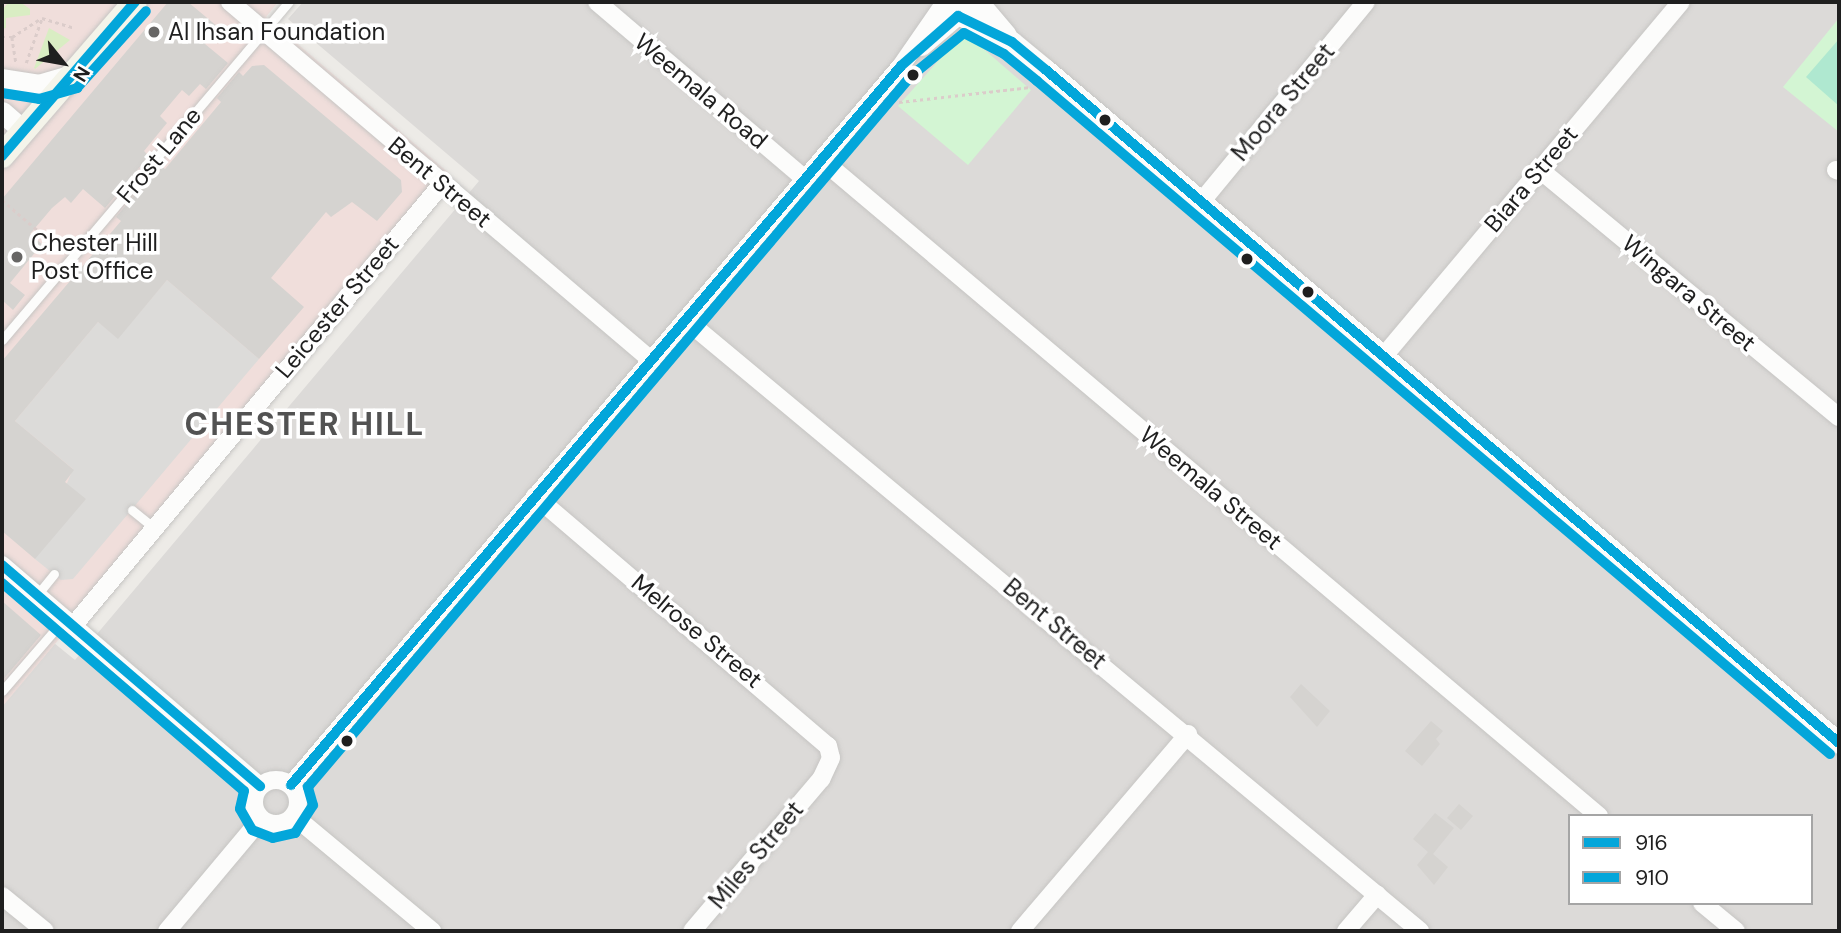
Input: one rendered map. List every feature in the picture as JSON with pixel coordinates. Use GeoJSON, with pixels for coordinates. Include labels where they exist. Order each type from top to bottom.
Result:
{"type":"FeatureCollection","features":[{"type":"Feature","properties":{"kind":"main road"},"geometry":{"type":"LineString","coordinates":[[2,156],[135,2]]}},
{"type":"Feature","properties":{"kind":"street","name":"Bent Street"},"geometry":{"type":"LineString","coordinates":[[230,2],[650,360]]}},
{"type":"Feature","properties":{"kind":"street","name":"Weemala Road"},"geometry":{"type":"LineString","coordinates":[[597,2],[805,179]]}},
{"type":"Feature","properties":{"kind":"street","name":"Moora Street"},"geometry":{"type":"LineString","coordinates":[[1200,202],[1366,2]]}},
{"type":"Feature","properties":{"kind":"street","name":"Biara Street"},"geometry":{"type":"LineString","coordinates":[[1383,357],[1681,2]]}},
{"type":"Feature","properties":{"kind":"street"},"geometry":{"type":"LineString","coordinates":[[291,785],[901,66],[961,7],[1012,42],[1839,743]]}},
{"type":"Feature","properties":{"kind":"street"},"geometry":{"type":"LineString","coordinates":[[2,79],[38,85],[70,76]]}},
{"type":"Feature","properties":{"kind":"street"},"geometry":{"type":"LineString","coordinates":[[2,112],[23,130]]}},
{"type":"Feature","properties":{"kind":"street","name":"Weemala Street"},"geometry":{"type":"LineString","coordinates":[[822,160],[1597,814]]}},
{"type":"Feature","properties":{"kind":"street","name":"Wingara Street"},"geometry":{"type":"LineString","coordinates":[[1539,169],[1839,417]]}},
{"type":"Feature","properties":{"kind":"street","name":"Leicester Street"},"geometry":{"type":"LineString","coordinates":[[69,622],[154,528],[442,184]]}},
{"type":"Feature","properties":{"kind":"street","name":"Bent Street"},"geometry":{"type":"LineString","coordinates":[[686,320],[1188,734],[1420,931]]}},
{"type":"Feature","properties":{"kind":"street","name":"Melrose Street"},"geometry":{"type":"LineString","coordinates":[[536,496],[821,736],[831,758],[821,779]]}},
{"type":"Feature","properties":{"kind":"street"},"geometry":{"type":"LineString","coordinates":[[2,565],[260,786]]}},
{"type":"Feature","properties":{"kind":"street"},"geometry":{"type":"LineString","coordinates":[[1020,931],[1188,734]]}},
{"type":"Feature","properties":{"kind":"street"},"geometry":{"type":"LineString","coordinates":[[277,779],[291,785],[299,802],[294,816],[282,824],[261,819],[254,806],[260,786],[277,779]]}},
{"type":"Feature","properties":{"kind":"street","name":"Miles Street"},"geometry":{"type":"LineString","coordinates":[[692,931],[821,779]]}},
{"type":"Feature","properties":{"kind":"street"},"geometry":{"type":"LineString","coordinates":[[294,816],[432,931]]}},
{"type":"Feature","properties":{"kind":"street"},"geometry":{"type":"LineString","coordinates":[[167,931],[261,819]]}},
{"type":"Feature","properties":{"kind":"street"},"geometry":{"type":"LineString","coordinates":[[2,895],[45,931]]}},
{"type":"Feature","properties":{"kind":"street"},"geometry":{"type":"LineString","coordinates":[[1346,931],[1377,895]]}},
{"type":"Feature","properties":{"kind":"street"},"geometry":{"type":"LineString","coordinates":[[1704,905],[1736,931]]}},
{"type":"Feature","properties":{"kind":"lane","name":"Frost Lane"},"geometry":{"type":"LineString","coordinates":[[2,340],[289,2]]}},
{"type":"Feature","properties":{"kind":"lane"},"geometry":{"type":"LineString","coordinates":[[132,510],[154,528]]}},
{"type":"Feature","properties":{"kind":"lane"},"geometry":{"type":"LineString","coordinates":[[37,595],[54,574]]}},
{"type":"Feature","properties":{"kind":"lane"},"geometry":{"type":"LineString","coordinates":[[2,691],[69,622]]}},
{"type":"Feature","properties":{"kind":"path"},"geometry":{"type":"LineString","coordinates":[[2,37],[12,37],[42,18],[75,28]]}},
{"type":"Feature","properties":{"kind":"path"},"geometry":{"type":"LineString","coordinates":[[12,37],[20,72],[33,51],[42,18]]}},
{"type":"Feature","properties":{"kind":"path"},"geometry":{"type":"LineString","coordinates":[[899,102],[1030,87]]}},
{"type":"Feature","properties":{"kind":"path"},"geometry":{"type":"LineString","coordinates":[[2,200],[70,260]]}},
{"type":"Feature","properties":{"kind":"shaded area"},"geometry":{"type":"Polygon","coordinates":[[[2,2],[278,2],[266,17],[450,174],[2,707],[2,2]]]}},
{"type":"Feature","properties":{"kind":"shaded area"},"geometry":{"type":"Polygon","coordinates":[[[303,2],[1839,2],[1839,931],[2,931],[2,706],[54,643],[75,660],[479,181],[288,19],[303,2]]]}},
{"type":"Feature","properties":{"kind":"shaded area"},"geometry":{"type":"Polygon","coordinates":[[[167,280],[259,359],[73,579],[61,580],[35,559],[73,469],[15,421],[98,322],[118,338],[167,280]]]}},
{"type":"Feature","properties":{"kind":"green space"},"geometry":{"type":"Polygon","coordinates":[[[9,2],[20,2],[30,9],[30,15],[6,18],[6,28],[2,29],[2,10],[9,2]]]}},
{"type":"Feature","properties":{"kind":"green space"},"geometry":{"type":"Polygon","coordinates":[[[1839,18],[1839,132],[1783,87],[1839,18]]]}},
{"type":"Feature","properties":{"kind":"green space"},"geometry":{"type":"Polygon","coordinates":[[[49,28],[70,40],[35,69],[34,68],[49,28]]]}},
{"type":"Feature","properties":{"kind":"green space"},"geometry":{"type":"Polygon","coordinates":[[[964,32],[1031,90],[968,165],[898,106],[964,32]]]}},
{"type":"Feature","properties":{"kind":"green space"},"geometry":{"type":"Polygon","coordinates":[[[1839,39],[1839,106],[1806,77],[1839,39]]]}},
{"type":"Feature","properties":{"kind":"building"},"geometry":{"type":"Polygon","coordinates":[[[168,2],[188,2],[218,27],[205,44],[228,63],[206,89],[200,84],[189,96],[182,90],[160,116],[167,123],[144,151],[149,156],[105,208],[83,189],[71,203],[65,197],[52,208],[30,234],[42,244],[10,283],[25,295],[13,310],[2,300],[2,199],[168,2]]]}},
{"type":"Feature","properties":{"kind":"building"},"geometry":{"type":"Polygon","coordinates":[[[264,65],[401,180],[402,192],[377,221],[352,202],[331,217],[326,212],[271,278],[304,307],[259,359],[167,280],[118,339],[98,322],[15,421],[74,470],[65,482],[86,499],[35,559],[2,531],[2,361],[121,221],[116,217],[160,165],[165,169],[221,102],[217,98],[239,72],[243,76],[252,66],[264,65]]]}},
{"type":"Feature","properties":{"kind":"building"},"geometry":{"type":"Polygon","coordinates":[[[2,601],[41,635],[2,681],[2,601]]]}},
{"type":"Feature","properties":{"kind":"building"},"geometry":{"type":"Polygon","coordinates":[[[1301,684],[1330,711],[1317,727],[1290,697],[1301,684]]]}},
{"type":"Feature","properties":{"kind":"building"},"geometry":{"type":"Polygon","coordinates":[[[1431,721],[1443,731],[1436,739],[1440,744],[1422,766],[1405,751],[1431,721]]]}},
{"type":"Feature","properties":{"kind":"building"},"geometry":{"type":"Polygon","coordinates":[[[1459,804],[1473,816],[1461,830],[1447,818],[1459,804]]]}},
{"type":"Feature","properties":{"kind":"building"},"geometry":{"type":"Polygon","coordinates":[[[1435,813],[1454,828],[1433,854],[1448,867],[1434,885],[1417,865],[1428,852],[1413,839],[1435,813]]]}},
{"type":"Feature","properties":{"kind":"transit line","name":"916"},"geometry":{"type":"LineString","coordinates":[[2,156],[135,2]]}},
{"type":"Feature","properties":{"kind":"transit line","name":"910"},"geometry":{"type":"LineString","coordinates":[[2,93],[39,99],[77,88],[146,11]]}},
{"type":"Feature","properties":{"kind":"transit line","name":"916"},"geometry":{"type":"LineString","coordinates":[[958,16],[1012,42],[1046,70],[1839,743]]}},
{"type":"Feature","properties":{"kind":"transit line","name":"916"},"geometry":{"type":"LineString","coordinates":[[291,785],[901,66],[958,16]]}},
{"type":"Feature","properties":{"kind":"transit line","name":"910"},"geometry":{"type":"LineString","coordinates":[[2,583],[244,791],[240,809],[252,830],[273,838],[295,833],[313,805],[308,787],[911,76],[964,33],[1004,54],[1037,81],[1830,754]]}},
{"type":"Feature","properties":{"kind":"transit line","name":"916"},"geometry":{"type":"LineString","coordinates":[[2,565],[260,786]]}},
{"type":"Feature","properties":{"kind":"place","name":"Al Ihsan Foundation"},"geometry":{"type":"Point","coordinates":[154,32]}},
{"type":"Feature","properties":{"kind":"place","name":"Chester Hill Post Office"},"geometry":{"type":"Point","coordinates":[17,257]}},
{"type":"Feature","properties":{"kind":"district","name":"CHESTER HILL"},"geometry":{"type":"Point","coordinates":[305,424]}}]}
